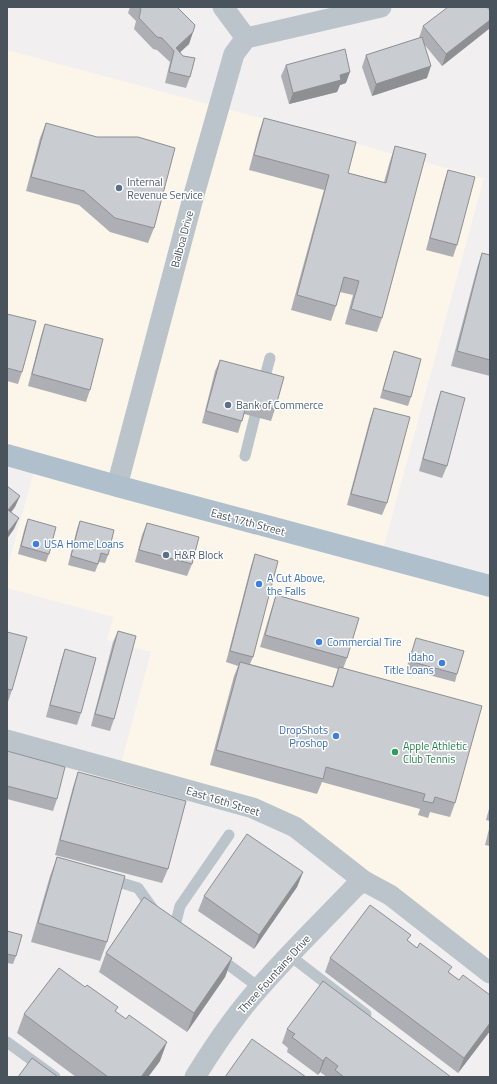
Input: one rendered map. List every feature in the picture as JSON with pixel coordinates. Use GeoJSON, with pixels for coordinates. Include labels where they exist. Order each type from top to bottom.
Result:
{"type":"FeatureCollection","features":[{"type":"Feature","properties":{"kind":"main road","name":"East 17th Street"},"geometry":{"type":"LineString","coordinates":[[7,455],[490,586]]}},
{"type":"Feature","properties":{"kind":"street"},"geometry":{"type":"LineString","coordinates":[[223,7],[246,38],[381,7]]}},
{"type":"Feature","properties":{"kind":"street","name":"Balboa Drive"},"geometry":{"type":"LineString","coordinates":[[117,486],[210,136],[234,54],[246,38]]}},
{"type":"Feature","properties":{"kind":"street","name":"East 16th Street"},"geometry":{"type":"LineString","coordinates":[[7,740],[253,808],[295,827],[364,881],[390,895],[490,973]]}},
{"type":"Feature","properties":{"kind":"street","name":"Three Fountains Drive"},"geometry":{"type":"LineString","coordinates":[[195,1077],[210,1053],[248,1001],[289,955],[355,887],[364,881]]}},
{"type":"Feature","properties":{"kind":"lane"},"geometry":{"type":"LineString","coordinates":[[263,384],[270,358]]}},
{"type":"Feature","properties":{"kind":"lane"},"geometry":{"type":"LineString","coordinates":[[245,456],[255,416]]}},
{"type":"Feature","properties":{"kind":"lane"},"geometry":{"type":"LineString","coordinates":[[102,877],[138,888],[152,909],[179,928],[180,906],[229,835]]}},
{"type":"Feature","properties":{"kind":"lane"},"geometry":{"type":"LineString","coordinates":[[207,949],[260,988]]}},
{"type":"Feature","properties":{"kind":"lane"},"geometry":{"type":"LineString","coordinates":[[289,955],[372,1019]]}},
{"type":"Feature","properties":{"kind":"lane"},"geometry":{"type":"LineString","coordinates":[[7,1042],[55,1077]]}},
{"type":"Feature","properties":{"kind":"shaded area"},"geometry":{"type":"Polygon","coordinates":[[[7,50],[484,178],[381,557],[490,586],[490,973],[295,827],[119,771],[151,652],[107,640],[113,617],[7,588],[7,569],[36,464],[7,455],[7,50]]]}},
{"type":"Feature","properties":{"kind":"building"},"geometry":{"type":"Polygon","coordinates":[[[138,7],[177,7],[195,25],[193,32],[176,48],[183,56],[195,58],[190,77],[169,72],[174,51],[162,38],[157,37],[139,18],[141,9],[138,7]]]}},
{"type":"Feature","properties":{"kind":"building"},"geometry":{"type":"Polygon","coordinates":[[[448,7],[487,7],[490,11],[490,20],[446,54],[423,26],[448,7]]]}},
{"type":"Feature","properties":{"kind":"building"},"geometry":{"type":"Polygon","coordinates":[[[422,37],[431,66],[376,84],[366,55],[422,37]]]}},
{"type":"Feature","properties":{"kind":"building"},"geometry":{"type":"Polygon","coordinates":[[[345,49],[350,72],[340,75],[341,80],[293,93],[286,65],[345,49]]]}},
{"type":"Feature","properties":{"kind":"building"},"geometry":{"type":"Polygon","coordinates":[[[264,118],[356,142],[348,173],[386,183],[395,146],[426,154],[382,318],[351,309],[359,281],[344,277],[336,306],[297,295],[329,175],[254,155],[264,118]]]}},
{"type":"Feature","properties":{"kind":"building"},"geometry":{"type":"Polygon","coordinates":[[[46,123],[97,137],[138,137],[175,148],[154,228],[115,218],[84,191],[31,177],[46,123]]]}},
{"type":"Feature","properties":{"kind":"building"},"geometry":{"type":"Polygon","coordinates":[[[448,170],[475,177],[457,245],[430,238],[448,170]]]}},
{"type":"Feature","properties":{"kind":"building"},"geometry":{"type":"Polygon","coordinates":[[[482,253],[490,255],[490,360],[457,351],[482,253]]]}},
{"type":"Feature","properties":{"kind":"building"},"geometry":{"type":"Polygon","coordinates":[[[7,314],[36,321],[22,372],[7,368],[7,314]]]}},
{"type":"Feature","properties":{"kind":"building"},"geometry":{"type":"Polygon","coordinates":[[[45,324],[103,339],[90,390],[32,374],[45,324]]]}},
{"type":"Feature","properties":{"kind":"building"},"geometry":{"type":"Polygon","coordinates":[[[394,351],[421,359],[411,397],[383,390],[394,351]]]}},
{"type":"Feature","properties":{"kind":"building"},"geometry":{"type":"Polygon","coordinates":[[[220,360],[284,377],[275,409],[247,402],[242,421],[206,411],[220,360]]]}},
{"type":"Feature","properties":{"kind":"building"},"geometry":{"type":"Polygon","coordinates":[[[441,391],[465,398],[447,466],[423,459],[441,391]]]}},
{"type":"Feature","properties":{"kind":"building"},"geometry":{"type":"Polygon","coordinates":[[[374,408],[410,417],[387,503],[351,494],[374,408]]]}},
{"type":"Feature","properties":{"kind":"building"},"geometry":{"type":"Polygon","coordinates":[[[7,486],[20,496],[8,510],[19,518],[7,533],[7,486]]]}},
{"type":"Feature","properties":{"kind":"building"},"geometry":{"type":"Polygon","coordinates":[[[28,519],[56,527],[49,554],[21,546],[28,519]]]}},
{"type":"Feature","properties":{"kind":"building"},"geometry":{"type":"Polygon","coordinates":[[[80,521],[114,530],[108,555],[101,553],[98,564],[71,556],[80,521]]]}},
{"type":"Feature","properties":{"kind":"building"},"geometry":{"type":"Polygon","coordinates":[[[147,523],[199,537],[192,564],[139,550],[147,523]]]}},
{"type":"Feature","properties":{"kind":"building"},"geometry":{"type":"Polygon","coordinates":[[[255,554],[278,561],[253,657],[230,651],[255,554]]]}},
{"type":"Feature","properties":{"kind":"building"},"geometry":{"type":"Polygon","coordinates":[[[276,595],[359,618],[347,658],[265,635],[276,595]]]}},
{"type":"Feature","properties":{"kind":"building"},"geometry":{"type":"Polygon","coordinates":[[[118,631],[136,636],[114,719],[95,714],[118,631]]]}},
{"type":"Feature","properties":{"kind":"building"},"geometry":{"type":"Polygon","coordinates":[[[7,632],[27,637],[12,690],[7,689],[7,632]]]}},
{"type":"Feature","properties":{"kind":"building"},"geometry":{"type":"Polygon","coordinates":[[[416,638],[464,651],[457,674],[409,661],[416,638]]]}},
{"type":"Feature","properties":{"kind":"building"},"geometry":{"type":"Polygon","coordinates":[[[65,649],[96,658],[81,713],[50,705],[65,649]]]}},
{"type":"Feature","properties":{"kind":"building"},"geometry":{"type":"Polygon","coordinates":[[[240,662],[333,687],[339,667],[482,706],[455,803],[435,797],[433,803],[423,801],[425,794],[326,767],[323,779],[216,750],[240,662]]]}},
{"type":"Feature","properties":{"kind":"building"},"geometry":{"type":"Polygon","coordinates":[[[7,751],[65,767],[57,799],[7,786],[7,751]]]}},
{"type":"Feature","properties":{"kind":"building"},"geometry":{"type":"Polygon","coordinates":[[[78,772],[186,801],[168,869],[60,840],[78,772]]]}},
{"type":"Feature","properties":{"kind":"building"},"geometry":{"type":"Polygon","coordinates":[[[247,834],[303,872],[259,935],[204,896],[247,834]]]}},
{"type":"Feature","properties":{"kind":"building"},"geometry":{"type":"Polygon","coordinates":[[[57,857],[125,876],[107,942],[38,923],[57,857]]]}},
{"type":"Feature","properties":{"kind":"building"},"geometry":{"type":"Polygon","coordinates":[[[144,897],[232,958],[194,1013],[106,953],[144,897]]]}},
{"type":"Feature","properties":{"kind":"building"},"geometry":{"type":"Polygon","coordinates":[[[370,905],[411,935],[407,940],[417,948],[420,943],[452,967],[448,972],[459,980],[463,975],[490,995],[490,1023],[464,1058],[330,958],[370,905]]]}},
{"type":"Feature","properties":{"kind":"building"},"geometry":{"type":"Polygon","coordinates":[[[7,931],[22,935],[16,956],[7,954],[7,931]]]}},
{"type":"Feature","properties":{"kind":"building"},"geometry":{"type":"Polygon","coordinates":[[[59,968],[85,987],[87,985],[118,1007],[115,1011],[126,1019],[129,1015],[167,1042],[141,1077],[108,1077],[24,1014],[59,968]]]}},
{"type":"Feature","properties":{"kind":"building"},"geometry":{"type":"Polygon","coordinates":[[[323,981],[451,1077],[344,1077],[335,1070],[338,1066],[326,1057],[323,1061],[292,1037],[295,1034],[287,1029],[323,981]]]}},
{"type":"Feature","properties":{"kind":"building"},"geometry":{"type":"Polygon","coordinates":[[[252,1039],[306,1077],[225,1077],[252,1039]]]}},
{"type":"Feature","properties":{"kind":"building"},"geometry":{"type":"Polygon","coordinates":[[[32,1058],[58,1077],[18,1077],[32,1058]]]}},
{"type":"Feature","properties":{"kind":"place","name":"Internal Revenue Service"},"geometry":{"type":"Point","coordinates":[119,188]}},
{"type":"Feature","properties":{"kind":"place","name":"Bank of Commerce"},"geometry":{"type":"Point","coordinates":[228,405]}},
{"type":"Feature","properties":{"kind":"place","name":"USA Home Loans"},"geometry":{"type":"Point","coordinates":[36,544]}},
{"type":"Feature","properties":{"kind":"place","name":"H&R Block"},"geometry":{"type":"Point","coordinates":[166,555]}},
{"type":"Feature","properties":{"kind":"place","name":"A Cut Above, the Falls"},"geometry":{"type":"Point","coordinates":[259,584]}},
{"type":"Feature","properties":{"kind":"place","name":"Commercial Tire"},"geometry":{"type":"Point","coordinates":[319,642]}},
{"type":"Feature","properties":{"kind":"place","name":"Idaho Title Loans"},"geometry":{"type":"Point","coordinates":[442,663]}},
{"type":"Feature","properties":{"kind":"place","name":"DropShots Proshop"},"geometry":{"type":"Point","coordinates":[336,736]}},
{"type":"Feature","properties":{"kind":"place","name":"Apple Athletic Club Tennis"},"geometry":{"type":"Point","coordinates":[395,752]}}]}
